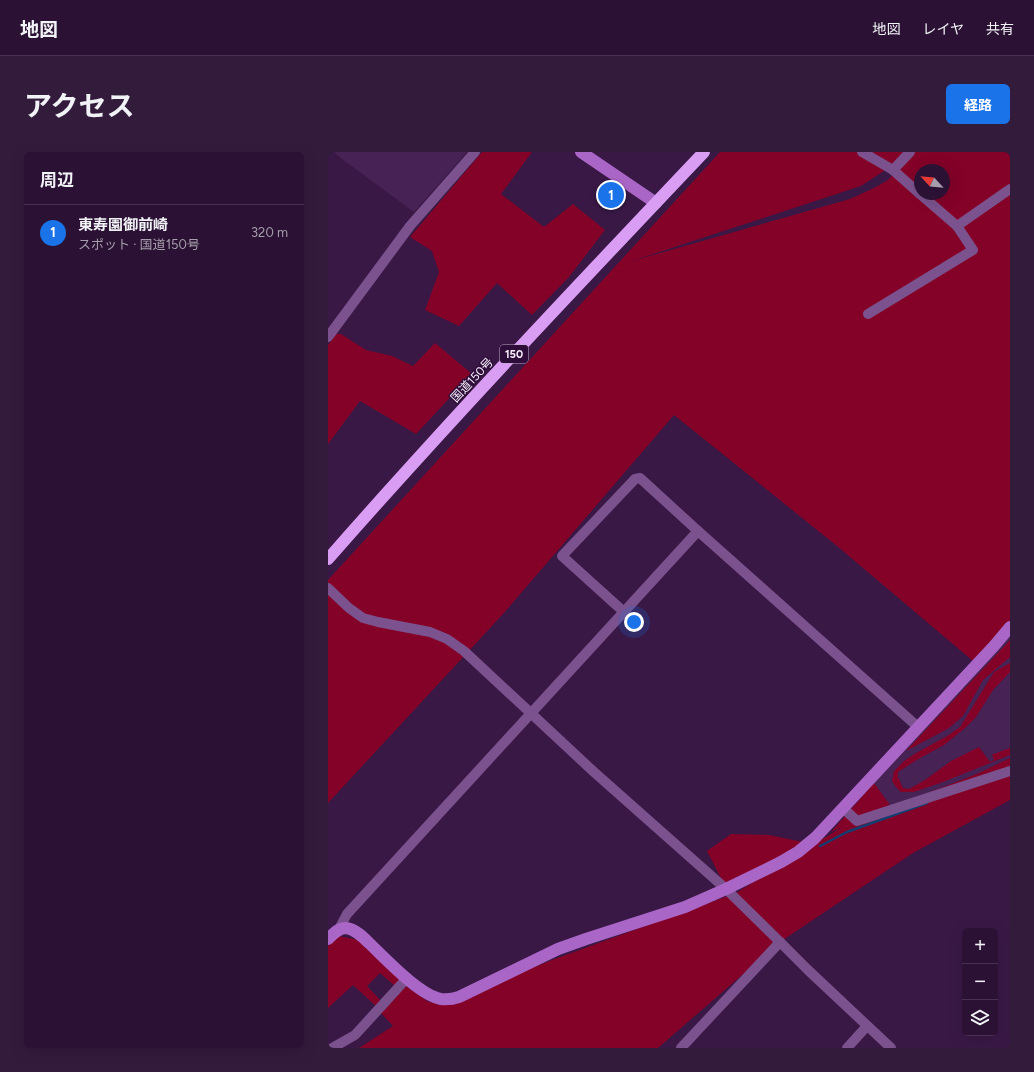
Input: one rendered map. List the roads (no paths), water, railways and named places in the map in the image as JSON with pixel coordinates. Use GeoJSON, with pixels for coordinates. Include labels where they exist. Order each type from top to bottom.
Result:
{"type":"FeatureCollection","features":[{"type":"Feature","properties":{"kind":"highway","name":"国道150号"},"geometry":{"type":"LineString","coordinates":[[328,559],[385,495],[704,152]]}},
{"type":"Feature","properties":{"kind":"street"},"geometry":{"type":"LineString","coordinates":[[328,337],[410,226],[475,152]]}},
{"type":"Feature","properties":{"kind":"street"},"geometry":{"type":"LineString","coordinates":[[581,152],[656,203]]}},
{"type":"Feature","properties":{"kind":"street"},"geometry":{"type":"LineString","coordinates":[[862,152],[893,170],[914,189]]}},
{"type":"Feature","properties":{"kind":"street"},"geometry":{"type":"LineString","coordinates":[[893,170],[910,152]]}},
{"type":"Feature","properties":{"kind":"street"},"geometry":{"type":"LineString","coordinates":[[957,226],[1010,189]]}},
{"type":"Feature","properties":{"kind":"street"},"geometry":{"type":"LineString","coordinates":[[868,314],[973,250],[957,226],[927,200]]}},
{"type":"Feature","properties":{"kind":"street"},"geometry":{"type":"LineString","coordinates":[[624,612],[562,556],[635,479],[640,478],[918,727]]}},
{"type":"Feature","properties":{"kind":"street"},"geometry":{"type":"LineString","coordinates":[[328,939],[339,929],[347,914],[698,531]]}},
{"type":"Feature","properties":{"kind":"street"},"geometry":{"type":"LineString","coordinates":[[328,588],[349,608],[363,618],[430,632],[447,639],[464,651],[594,772],[726,890],[891,1048]]}},
{"type":"Feature","properties":{"kind":"street"},"geometry":{"type":"LineString","coordinates":[[339,929],[352,929],[422,990],[440,999],[450,1000],[558,949],[685,907],[726,890],[798,852],[814,838],[1010,627]]}},
{"type":"Feature","properties":{"kind":"street"},"geometry":{"type":"LineString","coordinates":[[843,808],[857,821],[1010,771]]}},
{"type":"Feature","properties":{"kind":"street"},"geometry":{"type":"LineString","coordinates":[[681,1048],[780,942]]}},
{"type":"Feature","properties":{"kind":"street"},"geometry":{"type":"LineString","coordinates":[[332,1048],[355,1034],[407,978]]}},
{"type":"Feature","properties":{"kind":"street"},"geometry":{"type":"LineString","coordinates":[[847,1048],[867,1026]]}},
{"type":"Feature","properties":{"kind":"waterway"},"geometry":{"type":"LineString","coordinates":[[820,846],[847,832],[927,803]]}},
{"type":"Feature","properties":{"kind":"place","name":"東寿園御前崎"},"geometry":{"type":"Point","coordinates":[611,195]}}]}
